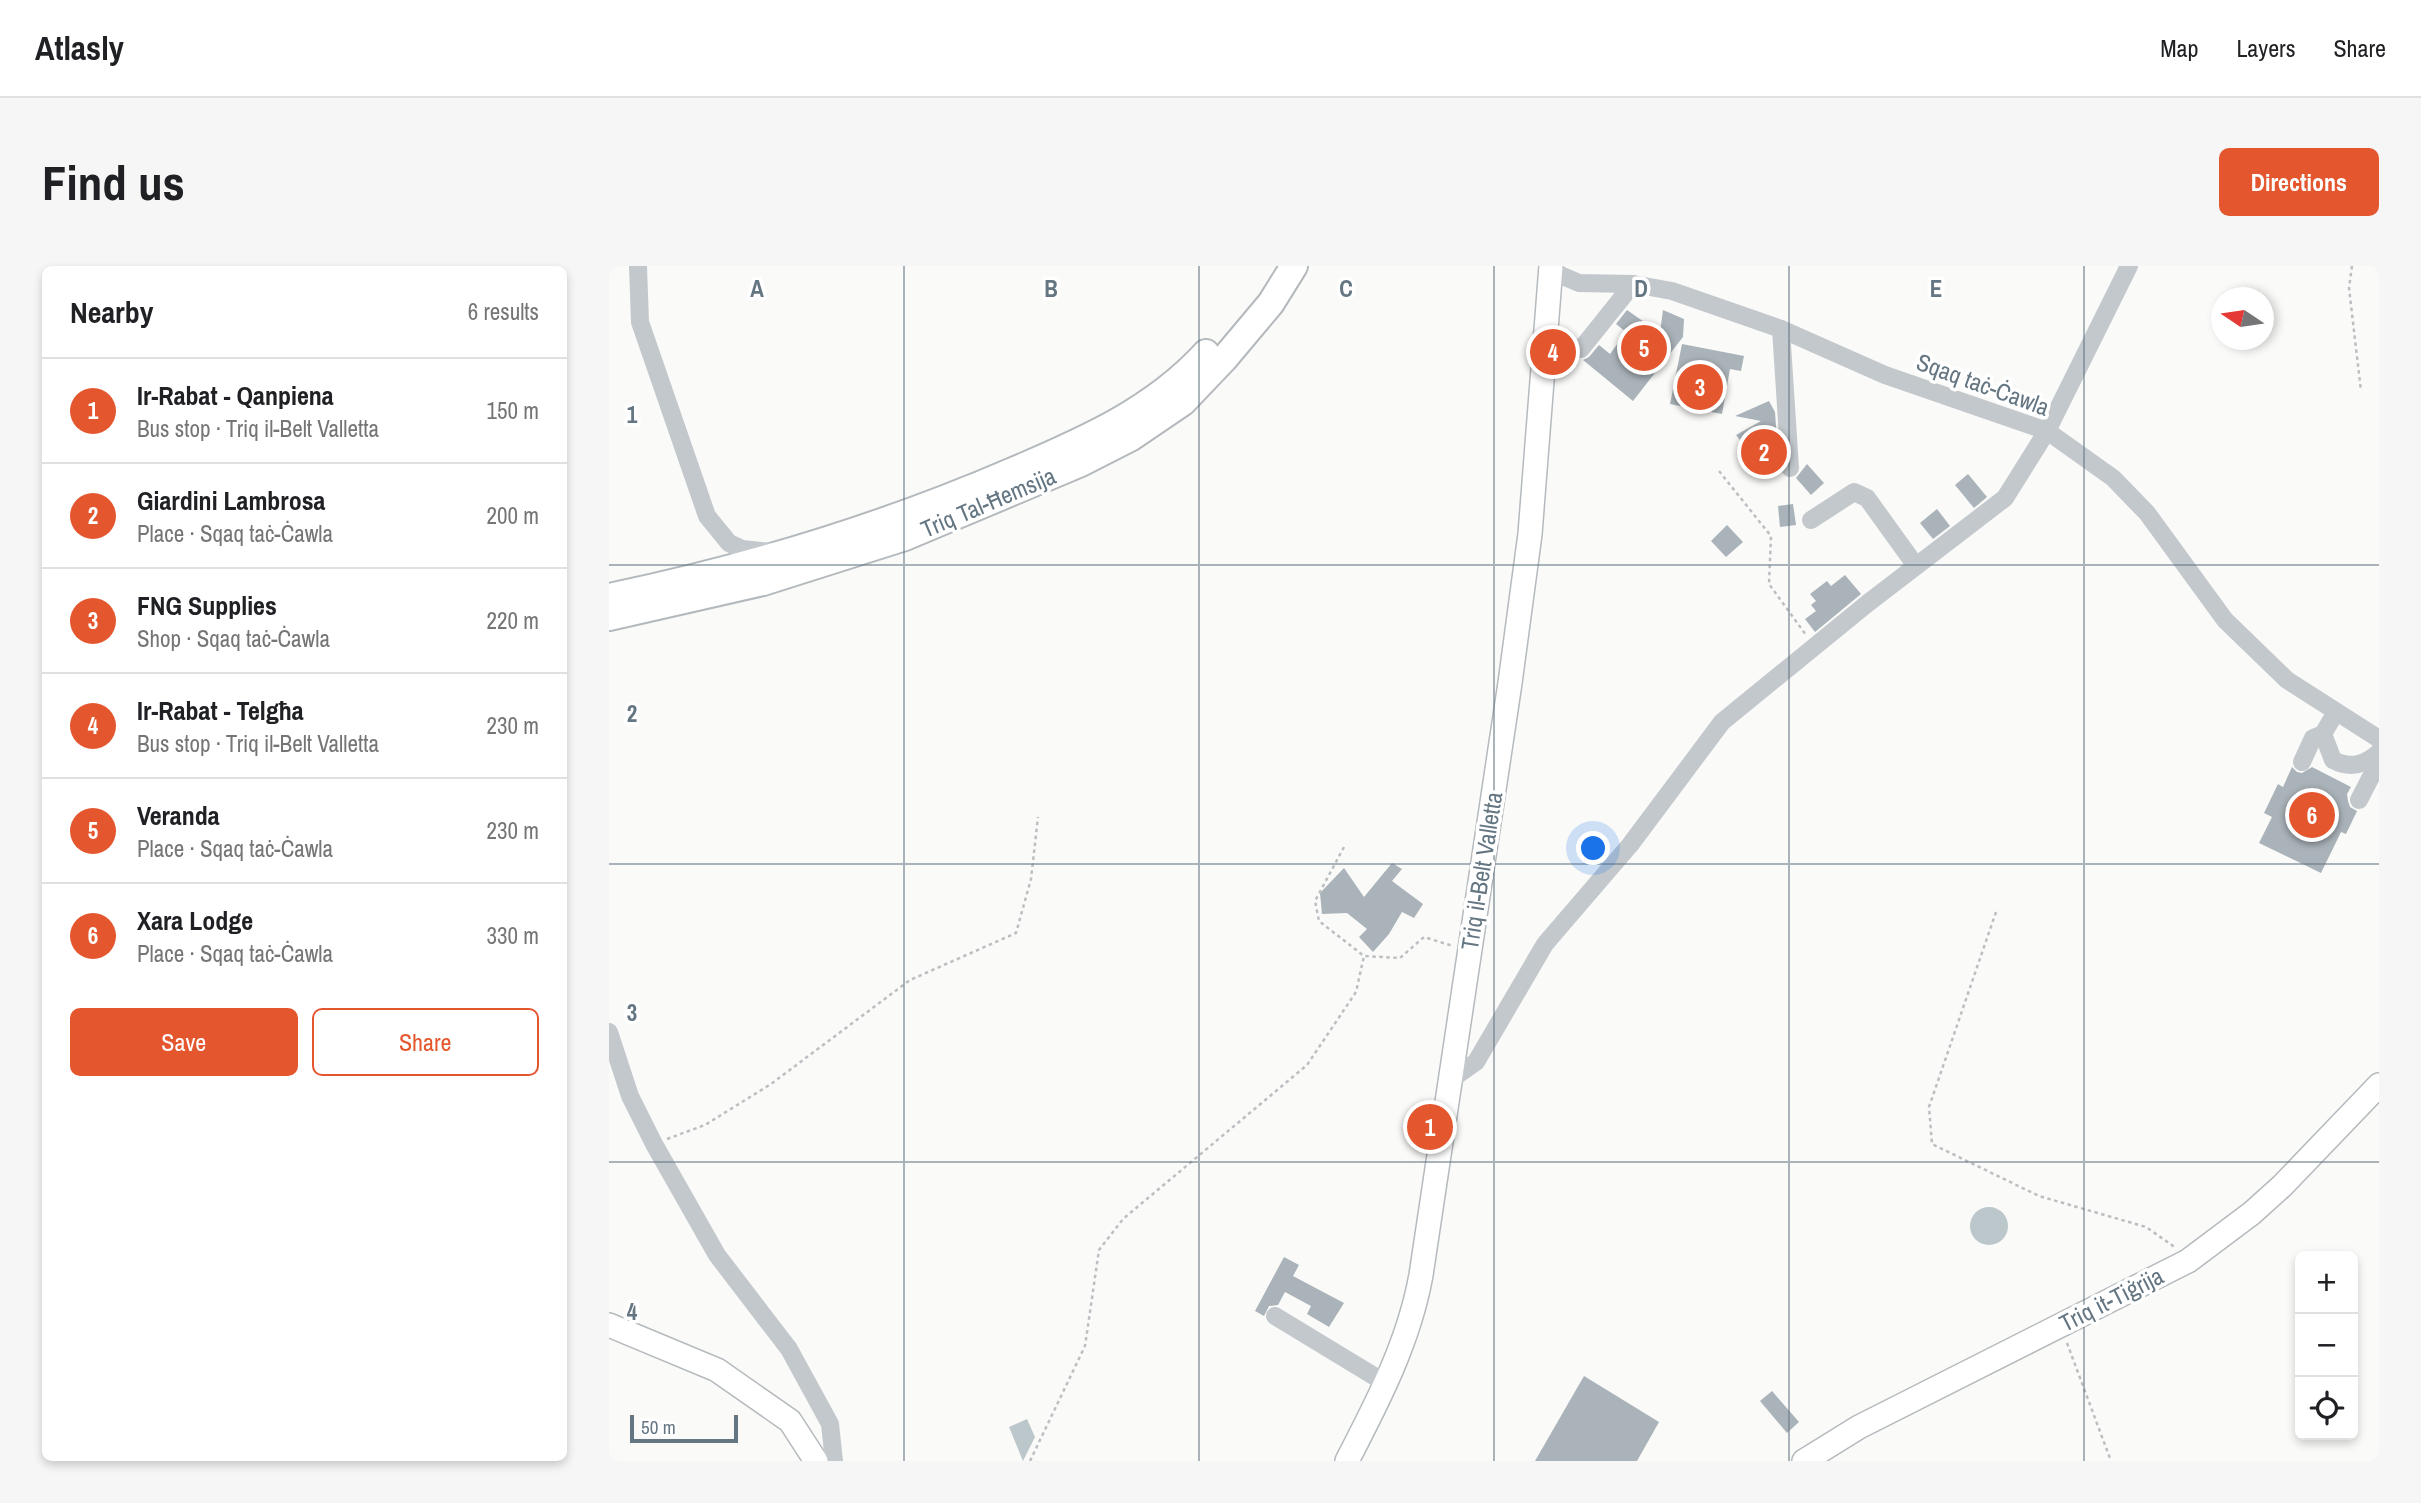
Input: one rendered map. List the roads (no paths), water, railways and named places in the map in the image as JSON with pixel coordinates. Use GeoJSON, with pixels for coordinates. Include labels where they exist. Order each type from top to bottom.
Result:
{"type":"FeatureCollection","features":[{"type":"Feature","properties":{"kind":"highway","name":"Triq Tal-Ħemsija"},"geometry":{"type":"LineString","coordinates":[[609,597],[691,580],[786,554],[897,517],[972,489],[1095,435],[1142,407],[1187,374],[1265,288],[1277,266]]}},
{"type":"Feature","properties":{"kind":"highway","name":"Triq Tal-Ħemsija"},"geometry":{"type":"LineString","coordinates":[[609,617],[763,582],[905,537],[1081,463],[1130,438],[1183,402],[1263,312],[1294,266]]}},
{"type":"Feature","properties":{"kind":"main road","name":"Triq il-Belt Valletta"},"geometry":{"type":"LineString","coordinates":[[1347,1461],[1387,1384],[1417,1298],[1530,534],[1551,268]]}},
{"type":"Feature","properties":{"kind":"main road","name":"Triq it-Tiġrija"},"geometry":{"type":"LineString","coordinates":[[1804,1461],[1859,1427],[2188,1261],[2252,1213],[2282,1186],[2379,1085]]}},
{"type":"Feature","properties":{"kind":"main road"},"geometry":{"type":"LineString","coordinates":[[609,1325],[717,1370],[790,1421],[816,1461]]}},
{"type":"Feature","properties":{"kind":"street"},"geometry":{"type":"LineString","coordinates":[[638,266],[640,322],[707,516],[729,544],[741,549],[786,554]]}},
{"type":"Feature","properties":{"kind":"street"},"geometry":{"type":"LineString","coordinates":[[1449,1081],[1476,1062],[1545,944],[1630,845],[1722,722],[1916,566],[2005,499],[2047,431],[2129,266]]}},
{"type":"Feature","properties":{"kind":"street","name":"Sqaq taċ-Ċawla"},"geometry":{"type":"LineString","coordinates":[[1551,268],[1579,283],[1633,284],[1672,291],[1781,329],[1885,375],[2047,431],[2113,478],[2147,513],[2225,620],[2287,680],[2379,738]]}},
{"type":"Feature","properties":{"kind":"street"},"geometry":{"type":"LineString","coordinates":[[1581,349],[1633,284]]}},
{"type":"Feature","properties":{"kind":"street"},"geometry":{"type":"LineString","coordinates":[[1781,329],[1790,468]]}},
{"type":"Feature","properties":{"kind":"street"},"geometry":{"type":"LineString","coordinates":[[1811,520],[1854,492],[1867,498],[1916,566]]}},
{"type":"Feature","properties":{"kind":"street"},"geometry":{"type":"LineString","coordinates":[[2302,762],[2313,738],[2323,734],[2336,712]]}},
{"type":"Feature","properties":{"kind":"street"},"geometry":{"type":"LineString","coordinates":[[2323,734],[2333,760],[2347,766],[2374,757],[2375,769],[2360,800]]}},
{"type":"Feature","properties":{"kind":"street"},"geometry":{"type":"LineString","coordinates":[[609,1032],[630,1096],[717,1255],[789,1349],[830,1424],[834,1461]]}},
{"type":"Feature","properties":{"kind":"street"},"geometry":{"type":"LineString","coordinates":[[1275,1316],[1387,1384]]}},
{"type":"Feature","properties":{"kind":"place","name":"Veranda"},"geometry":{"type":"Point","coordinates":[1644,348]}},
{"type":"Feature","properties":{"kind":"place","name":"Ir-Rabat - Telgħa"},"geometry":{"type":"Point","coordinates":[1553,352]}},
{"type":"Feature","properties":{"kind":"place","name":"FNG Supplies"},"geometry":{"type":"Point","coordinates":[1700,387]}},
{"type":"Feature","properties":{"kind":"place","name":"Giardini Lambrosa"},"geometry":{"type":"Point","coordinates":[1764,452]}},
{"type":"Feature","properties":{"kind":"place","name":"Xara Lodge"},"geometry":{"type":"Point","coordinates":[2312,815]}},
{"type":"Feature","properties":{"kind":"place","name":"Ir-Rabat - Qanpiena"},"geometry":{"type":"Point","coordinates":[1430,1127]}}]}
